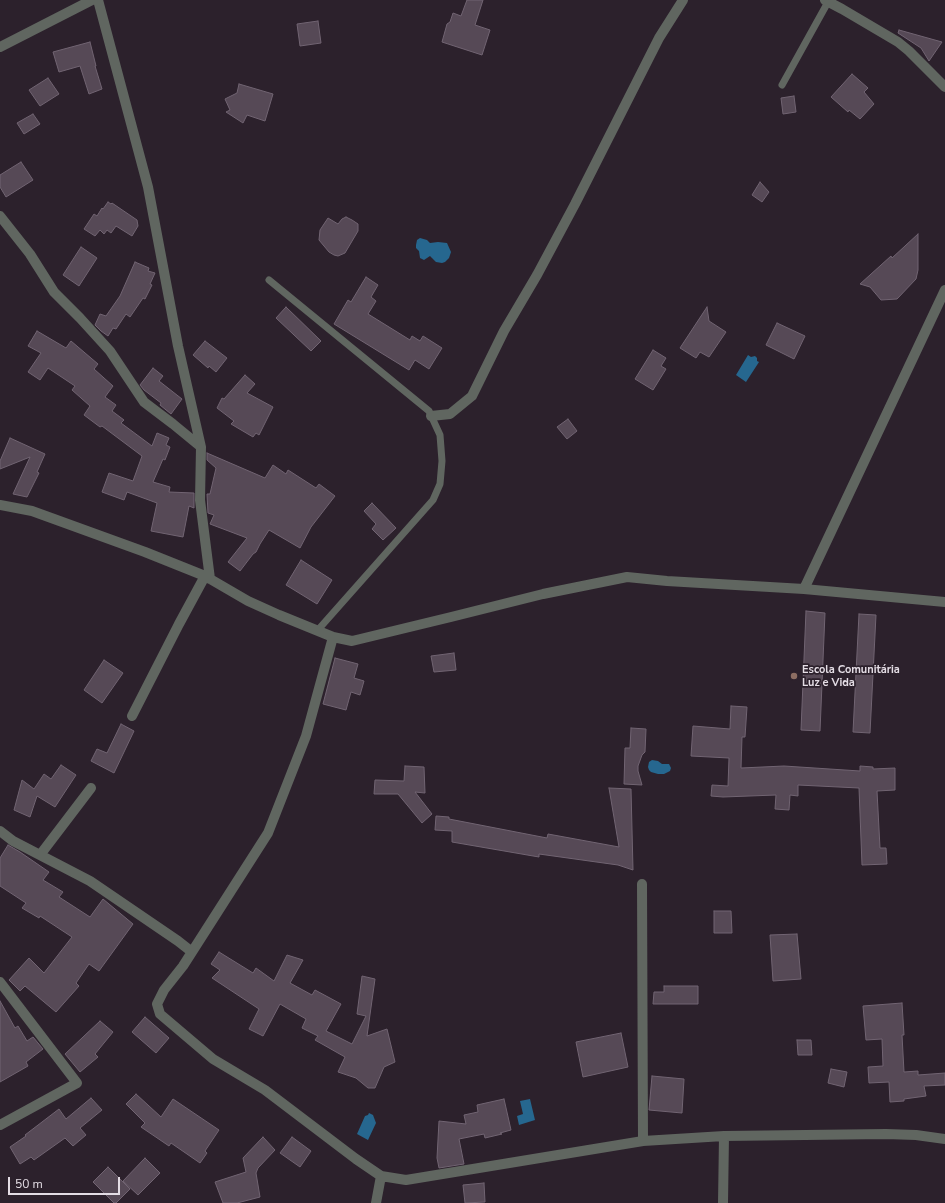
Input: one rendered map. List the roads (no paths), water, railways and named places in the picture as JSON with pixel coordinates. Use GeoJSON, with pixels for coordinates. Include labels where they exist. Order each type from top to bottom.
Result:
{"type":"FeatureCollection","features":[{"type":"Feature","properties":{"kind":"street"},"geometry":{"type":"LineString","coordinates":[[0,47],[92,0]]}},
{"type":"Feature","properties":{"kind":"street"},"geometry":{"type":"LineString","coordinates":[[98,0],[148,187],[178,346],[201,448],[200,500],[207,577],[179,624],[132,716]]}},
{"type":"Feature","properties":{"kind":"street"},"geometry":{"type":"LineString","coordinates":[[431,416],[450,414],[472,396],[504,331],[537,275],[575,204],[659,38],[683,0]]}},
{"type":"Feature","properties":{"kind":"street"},"geometry":{"type":"LineString","coordinates":[[826,1],[898,42],[945,87]]}},
{"type":"Feature","properties":{"kind":"street"},"geometry":{"type":"LineString","coordinates":[[0,216],[30,254],[54,292],[110,351],[144,402],[174,424],[201,448]]}},
{"type":"Feature","properties":{"kind":"street"},"geometry":{"type":"LineString","coordinates":[[804,589],[945,290]]}},
{"type":"Feature","properties":{"kind":"street"},"geometry":{"type":"LineString","coordinates":[[0,505],[32,511],[106,537],[207,577],[248,601],[317,631],[333,637],[352,641],[543,594],[627,576],[667,581],[804,589],[945,602]]}},
{"type":"Feature","properties":{"kind":"street"},"geometry":{"type":"LineString","coordinates":[[333,637],[306,736],[268,832],[183,966],[164,990],[157,1004],[160,1014],[213,1059],[265,1090],[356,1159],[381,1176],[406,1180],[642,1141],[724,1136],[886,1134],[916,1135],[945,1139]]}},
{"type":"Feature","properties":{"kind":"street"},"geometry":{"type":"LineString","coordinates":[[40,855],[91,788]]}},
{"type":"Feature","properties":{"kind":"street"},"geometry":{"type":"LineString","coordinates":[[0,831],[13,841],[90,881],[192,952]]}},
{"type":"Feature","properties":{"kind":"street"},"geometry":{"type":"LineString","coordinates":[[642,884],[642,1141]]}},
{"type":"Feature","properties":{"kind":"street"},"geometry":{"type":"LineString","coordinates":[[0,982],[77,1083],[0,1124]]}},
{"type":"Feature","properties":{"kind":"street"},"geometry":{"type":"LineString","coordinates":[[723,1203],[724,1136]]}},
{"type":"Feature","properties":{"kind":"street"},"geometry":{"type":"LineString","coordinates":[[376,1203],[381,1176]]}},
{"type":"Feature","properties":{"kind":"lane"},"geometry":{"type":"LineString","coordinates":[[782,85],[826,1]]}},
{"type":"Feature","properties":{"kind":"lane"},"geometry":{"type":"LineString","coordinates":[[269,280],[429,412],[440,435],[442,461],[440,484],[433,500],[317,631]]}},
{"type":"Feature","properties":{"kind":"water"},"geometry":{"type":"Polygon","coordinates":[[[420,238],[427,240],[430,243],[447,243],[451,252],[449,258],[442,263],[436,262],[430,256],[424,260],[420,258],[416,245],[417,240],[420,238]]]}},
{"type":"Feature","properties":{"kind":"water"},"geometry":{"type":"Polygon","coordinates":[[[748,355],[751,357],[755,356],[759,362],[746,382],[736,375],[748,355]]]}},
{"type":"Feature","properties":{"kind":"water"},"geometry":{"type":"Polygon","coordinates":[[[652,760],[658,761],[662,764],[669,764],[671,768],[670,771],[664,774],[651,772],[648,767],[649,762],[652,760]]]}},
{"type":"Feature","properties":{"kind":"water"},"geometry":{"type":"Polygon","coordinates":[[[530,1099],[535,1120],[519,1125],[517,1116],[523,1114],[520,1101],[530,1099]]]}},
{"type":"Feature","properties":{"kind":"water"},"geometry":{"type":"Polygon","coordinates":[[[369,1113],[373,1115],[376,1123],[368,1140],[357,1134],[365,1116],[369,1113]]]}},
{"type":"Feature","properties":{"kind":"place","name":"Escola Comunitária Luz e Vida"},"geometry":{"type":"Point","coordinates":[794,676]}}]}
